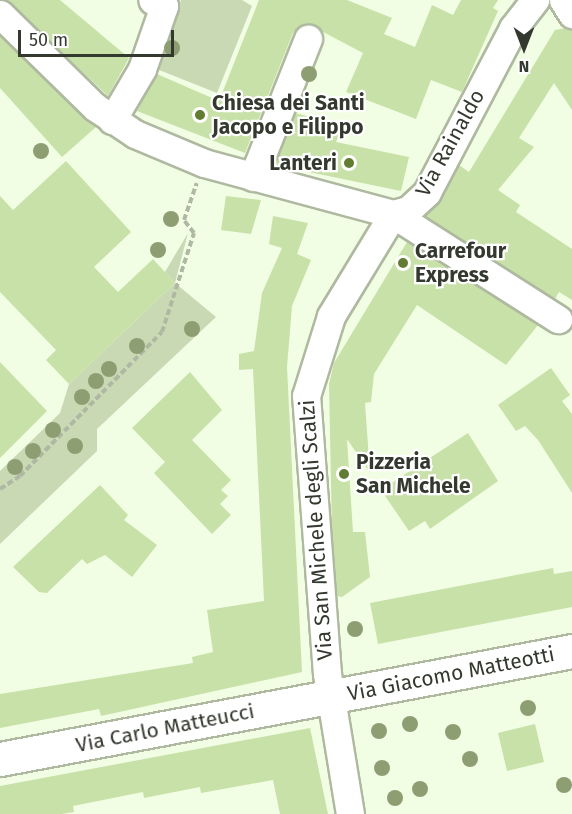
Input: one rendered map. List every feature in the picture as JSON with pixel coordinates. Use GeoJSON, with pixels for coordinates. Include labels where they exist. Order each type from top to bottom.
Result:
{"type":"FeatureCollection","features":[{"type":"Feature","properties":{"kind":"main road","name":"Via Giacomo Matteotti"},"geometry":{"type":"LineString","coordinates":[[330,696],[572,651]]}},
{"type":"Feature","properties":{"kind":"main road","name":"Via Carlo Matteucci"},"geometry":{"type":"LineString","coordinates":[[0,759],[330,696]]}},
{"type":"Feature","properties":{"kind":"street"},"geometry":{"type":"LineString","coordinates":[[112,120],[142,69],[164,6],[152,0]]}},
{"type":"Feature","properties":{"kind":"street","name":"Via Rainaldo"},"geometry":{"type":"LineString","coordinates":[[393,214],[408,210],[427,192],[513,28],[536,0]]}},
{"type":"Feature","properties":{"kind":"street"},"geometry":{"type":"LineString","coordinates":[[562,0],[572,14]]}},
{"type":"Feature","properties":{"kind":"street"},"geometry":{"type":"LineString","coordinates":[[0,14],[112,120],[204,163],[393,214],[558,319]]}},
{"type":"Feature","properties":{"kind":"street"},"geometry":{"type":"LineString","coordinates":[[254,177],[308,39]]}},
{"type":"Feature","properties":{"kind":"street","name":"Via San Michele degli Scalzi"},"geometry":{"type":"LineString","coordinates":[[350,814],[330,696],[305,418],[307,383],[331,316],[393,214]]}},
{"type":"Feature","properties":{"kind":"path"},"geometry":{"type":"LineString","coordinates":[[0,489],[20,476],[162,332],[194,233],[184,220],[204,163]]}},
{"type":"Feature","properties":{"kind":"green space"},"geometry":{"type":"Polygon","coordinates":[[[181,0],[242,0],[252,6],[217,93],[154,68],[181,0]]]}},
{"type":"Feature","properties":{"kind":"green space"},"geometry":{"type":"Polygon","coordinates":[[[188,233],[175,283],[165,272],[188,233]]]}},
{"type":"Feature","properties":{"kind":"green space"},"geometry":{"type":"Polygon","coordinates":[[[175,283],[216,317],[97,429],[97,451],[0,544],[0,471],[60,413],[69,384],[175,283]]]}},
{"type":"Feature","properties":{"kind":"building"},"geometry":{"type":"Polygon","coordinates":[[[6,0],[60,0],[129,58],[108,96],[6,0]]]}},
{"type":"Feature","properties":{"kind":"building"},"geometry":{"type":"Polygon","coordinates":[[[259,0],[347,0],[392,18],[384,34],[415,47],[432,5],[453,15],[461,0],[498,0],[493,8],[498,11],[462,92],[431,80],[416,119],[346,92],[363,53],[306,23],[293,33],[245,153],[137,111],[157,74],[219,101],[259,0]]]}},
{"type":"Feature","properties":{"kind":"building"},"geometry":{"type":"Polygon","coordinates":[[[566,28],[572,30],[572,110],[554,83],[519,138],[534,147],[498,190],[520,205],[516,212],[572,249],[572,300],[559,292],[555,299],[425,216],[441,199],[459,165],[469,172],[555,30],[566,28]]]}},
{"type":"Feature","properties":{"kind":"building"},"geometry":{"type":"Polygon","coordinates":[[[0,36],[96,127],[62,157],[0,88],[0,36]]]}},
{"type":"Feature","properties":{"kind":"building"},"geometry":{"type":"Polygon","coordinates":[[[295,113],[344,125],[336,142],[409,157],[401,191],[275,165],[295,113]]]}},
{"type":"Feature","properties":{"kind":"building"},"geometry":{"type":"Polygon","coordinates":[[[66,161],[131,232],[94,267],[118,292],[153,259],[175,283],[69,384],[46,360],[56,350],[0,292],[0,196],[13,210],[66,161]]]}},
{"type":"Feature","properties":{"kind":"building"},"geometry":{"type":"Polygon","coordinates":[[[226,196],[261,200],[251,234],[221,230],[226,196]]]}},
{"type":"Feature","properties":{"kind":"building"},"geometry":{"type":"Polygon","coordinates":[[[273,216],[308,223],[297,254],[311,260],[292,306],[287,367],[302,672],[101,716],[99,709],[0,728],[0,694],[193,663],[192,657],[213,652],[207,610],[264,601],[253,369],[239,370],[239,354],[254,351],[262,293],[282,248],[269,244],[273,216]]]}},
{"type":"Feature","properties":{"kind":"building"},"geometry":{"type":"Polygon","coordinates":[[[407,242],[538,325],[506,365],[417,305],[374,374],[371,402],[365,403],[370,473],[347,439],[353,532],[365,532],[370,577],[342,597],[337,596],[332,533],[329,384],[334,363],[407,242]]]}},
{"type":"Feature","properties":{"kind":"building"},"geometry":{"type":"Polygon","coordinates":[[[0,362],[47,411],[0,458],[0,362]]]}},
{"type":"Feature","properties":{"kind":"building"},"geometry":{"type":"Polygon","coordinates":[[[551,368],[570,395],[562,401],[572,414],[572,493],[538,440],[525,426],[516,431],[498,405],[551,368]]]}},
{"type":"Feature","properties":{"kind":"building"},"geometry":{"type":"Polygon","coordinates":[[[190,372],[222,410],[192,440],[231,480],[221,490],[228,496],[220,504],[231,515],[212,534],[154,473],[165,462],[132,428],[190,372]]]}},
{"type":"Feature","properties":{"kind":"building"},"geometry":{"type":"Polygon","coordinates":[[[468,433],[498,481],[430,529],[425,521],[409,531],[381,490],[468,433]]]}},
{"type":"Feature","properties":{"kind":"building"},"geometry":{"type":"Polygon","coordinates":[[[100,485],[128,515],[124,520],[157,545],[132,577],[105,555],[87,564],[82,559],[47,593],[39,592],[13,567],[100,485]]]}},
{"type":"Feature","properties":{"kind":"building"},"geometry":{"type":"Polygon","coordinates":[[[553,568],[554,574],[572,571],[572,607],[378,644],[370,603],[553,568]]]}},
{"type":"Feature","properties":{"kind":"building"},"geometry":{"type":"Polygon","coordinates":[[[535,724],[544,762],[507,771],[498,733],[535,724]]]}},
{"type":"Feature","properties":{"kind":"building"},"geometry":{"type":"Polygon","coordinates":[[[310,728],[328,814],[280,814],[273,780],[201,793],[200,787],[144,798],[143,792],[73,806],[74,812],[62,814],[0,814],[0,786],[310,728]]]}},
{"type":"Feature","properties":{"kind":"place","name":"Chiesa dei Santi Jacopo e Filippo"},"geometry":{"type":"Point","coordinates":[200,115]}},
{"type":"Feature","properties":{"kind":"place","name":"Lanteri"},"geometry":{"type":"Point","coordinates":[349,163]}},
{"type":"Feature","properties":{"kind":"place","name":"Carrefour Express"},"geometry":{"type":"Point","coordinates":[403,263]}},
{"type":"Feature","properties":{"kind":"place","name":"Pizzeria San Michele"},"geometry":{"type":"Point","coordinates":[344,474]}}]}
